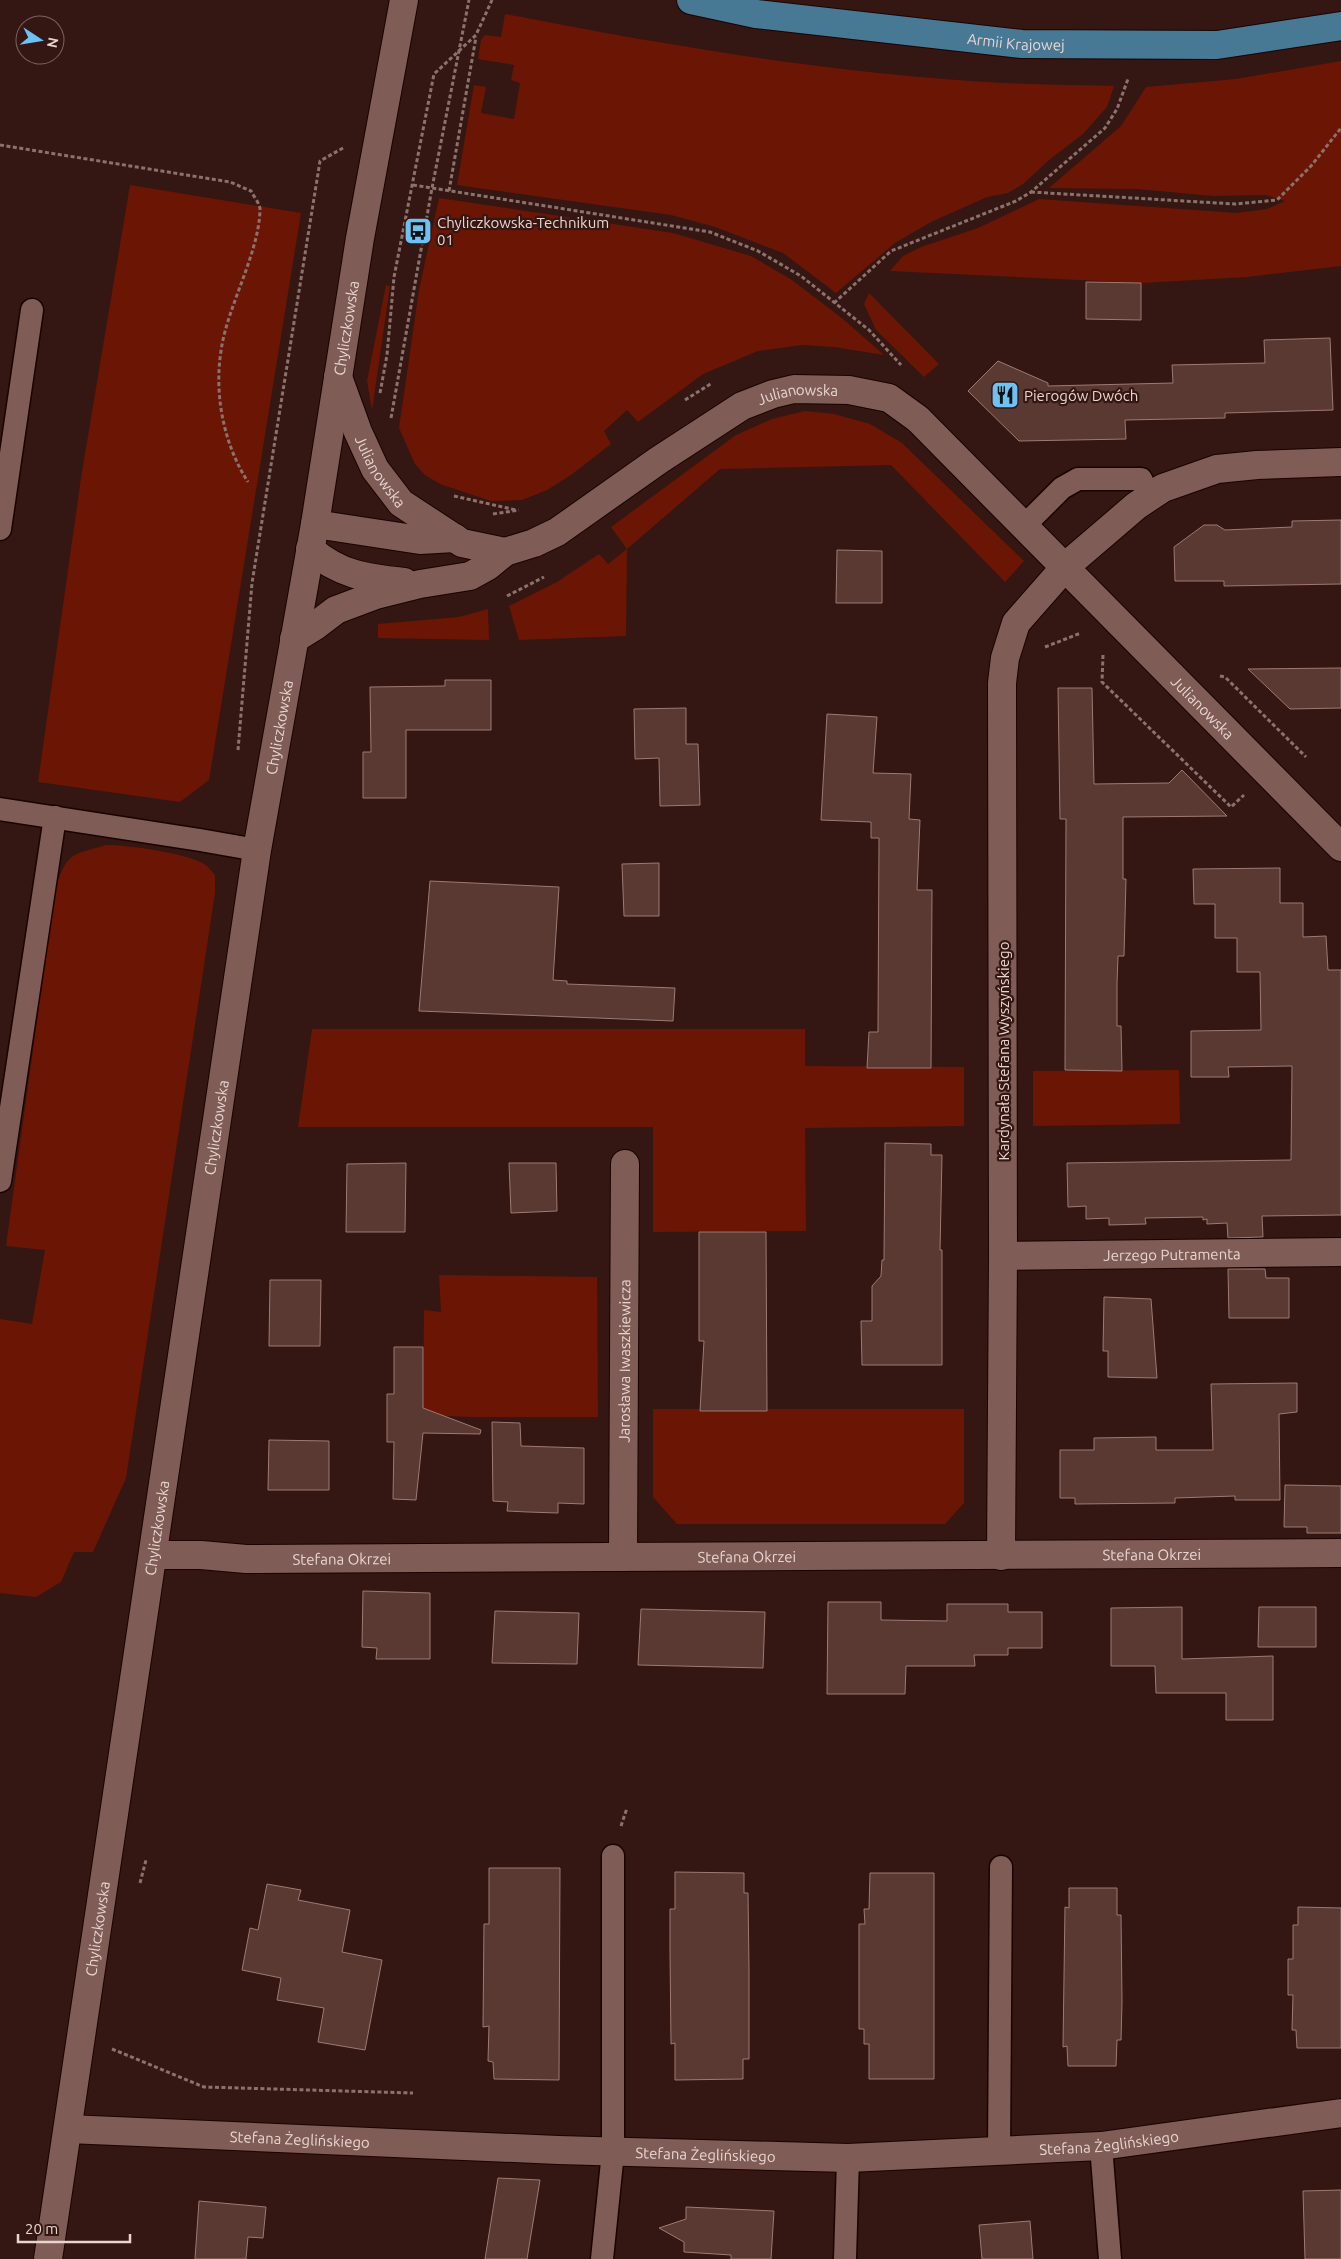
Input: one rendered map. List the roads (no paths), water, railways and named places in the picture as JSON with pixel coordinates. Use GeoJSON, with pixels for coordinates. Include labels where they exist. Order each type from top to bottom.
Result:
{"type":"FeatureCollection","features":[{"type":"Feature","properties":{"kind":"main road","name":"Armii Krajowej"},"geometry":{"type":"LineString","coordinates":[[691,0],[756,14],[1022,44],[1217,45],[1341,26]]}},
{"type":"Feature","properties":{"kind":"street","name":"Chyliczkowska"},"geometry":{"type":"LineString","coordinates":[[48,2259],[154,1555],[257,850],[313,536],[361,228],[404,0]]}},
{"type":"Feature","properties":{"kind":"street","name":"Julianowska"},"geometry":{"type":"LineString","coordinates":[[338,377],[374,469],[401,503],[455,538],[475,547],[505,552]]}},
{"type":"Feature","properties":{"kind":"street","name":"Julianowska"},"geometry":{"type":"LineString","coordinates":[[294,639],[336,610],[376,595],[420,584],[470,576],[488,566],[505,552],[534,543],[556,532],[659,460],[742,406],[794,389],[849,390],[889,398],[918,419],[1066,566],[1341,847]]}},
{"type":"Feature","properties":{"kind":"street"},"geometry":{"type":"LineString","coordinates":[[1066,566],[1136,506],[1163,488],[1218,469],[1257,465],[1341,462]]}},
{"type":"Feature","properties":{"kind":"street","name":"Julianowska"},"geometry":{"type":"LineString","coordinates":[[420,584],[352,574],[325,561],[313,536],[420,540],[455,538]]}},
{"type":"Feature","properties":{"kind":"street","name":"Kardynała Stefana Wyszyńskiego"},"geometry":{"type":"LineString","coordinates":[[1000,1556],[1004,1256],[1002,683],[1005,658],[1016,623],[1066,566]]}},
{"type":"Feature","properties":{"kind":"street","name":"Jarosława Iwaszkiewicza"},"geometry":{"type":"LineString","coordinates":[[623,1557],[625,1164]]}},
{"type":"Feature","properties":{"kind":"street","name":"Jerzego Putramenta"},"geometry":{"type":"LineString","coordinates":[[1004,1256],[1341,1252]]}},
{"type":"Feature","properties":{"kind":"street","name":"Stefana Okrzei"},"geometry":{"type":"LineString","coordinates":[[154,1555],[201,1555],[246,1559],[1341,1553]]}},
{"type":"Feature","properties":{"kind":"street","name":"Stefana Żeglińskiego"},"geometry":{"type":"LineString","coordinates":[[68,2129],[613,2152],[848,2158],[1101,2146],[1341,2113]]}},
{"type":"Feature","properties":{"kind":"lane"},"geometry":{"type":"LineString","coordinates":[[0,529],[32,310]]}},
{"type":"Feature","properties":{"kind":"lane"},"geometry":{"type":"LineString","coordinates":[[1025,526],[1062,488],[1078,480],[1140,479],[1150,497]]}},
{"type":"Feature","properties":{"kind":"lane"},"geometry":{"type":"LineString","coordinates":[[0,809],[257,850]]}},
{"type":"Feature","properties":{"kind":"lane"},"geometry":{"type":"LineString","coordinates":[[0,1181],[55,818]]}},
{"type":"Feature","properties":{"kind":"lane"},"geometry":{"type":"LineString","coordinates":[[602,2259],[613,2152],[613,1856]]}},
{"type":"Feature","properties":{"kind":"lane"},"geometry":{"type":"LineString","coordinates":[[999,2152],[1001,1867]]}},
{"type":"Feature","properties":{"kind":"lane"},"geometry":{"type":"LineString","coordinates":[[1101,2146],[1110,2259]]}},
{"type":"Feature","properties":{"kind":"lane"},"geometry":{"type":"LineString","coordinates":[[845,2259],[848,2158]]}},
{"type":"Feature","properties":{"kind":"place","name":"Chyliczkowska-Technikum 01"},"geometry":{"type":"Point","coordinates":[418,231]}},
{"type":"Feature","properties":{"kind":"place","name":"Pierogów Dwóch"},"geometry":{"type":"Point","coordinates":[1005,395]}}]}
